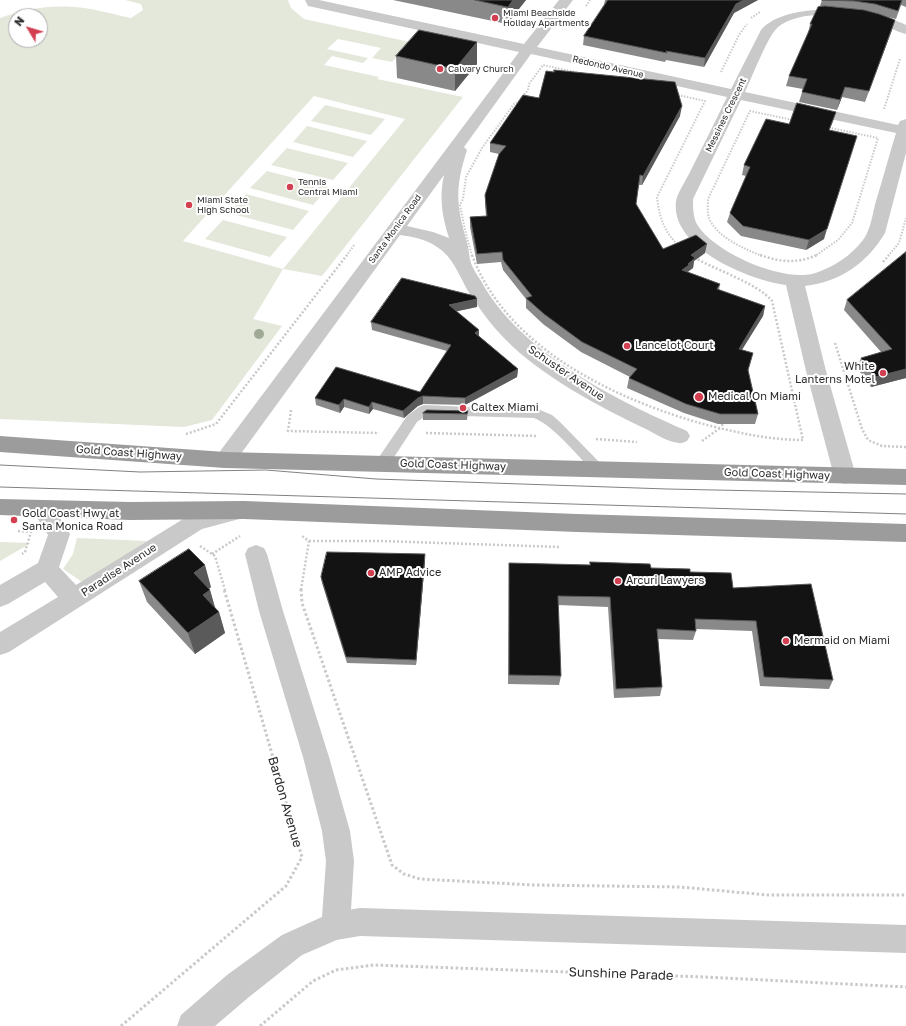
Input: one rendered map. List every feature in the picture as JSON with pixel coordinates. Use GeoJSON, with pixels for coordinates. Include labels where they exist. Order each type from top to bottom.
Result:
{"type":"FeatureCollection","features":[{"type":"Feature","properties":{"kind":"highway","name":"Gold Coast Highway"},"geometry":{"type":"LineString","coordinates":[[0,444],[225,460],[906,477]]}},
{"type":"Feature","properties":{"kind":"highway"},"geometry":{"type":"LineString","coordinates":[[0,507],[130,511],[244,510],[631,525],[906,533]]}},
{"type":"Feature","properties":{"kind":"street","name":"Redondo Avenue"},"geometry":{"type":"LineString","coordinates":[[312,0],[313,3],[528,49],[736,96],[905,129]]}},
{"type":"Feature","properties":{"kind":"street","name":"Santa Monica Road"},"geometry":{"type":"LineString","coordinates":[[225,460],[528,49],[566,0]]}},
{"type":"Feature","properties":{"kind":"street","name":"Messines Crescent"},"geometry":{"type":"LineString","coordinates":[[905,129],[876,233],[868,247],[857,258],[837,270],[814,279],[794,280],[746,268],[710,248],[698,238],[689,226],[684,211],[685,198],[765,35],[771,26],[780,18],[794,13],[816,9],[846,10],[882,19],[906,30]]}},
{"type":"Feature","properties":{"kind":"street","name":"Schuster Avenue"},"geometry":{"type":"LineString","coordinates":[[462,262],[461,247],[450,210],[450,186],[453,166],[464,137]]}},
{"type":"Feature","properties":{"kind":"street","name":"Schuster Avenue"},"geometry":{"type":"LineString","coordinates":[[400,223],[443,242],[449,247],[462,262],[477,290],[499,321],[527,349],[615,406],[646,422],[688,440]]}},
{"type":"Feature","properties":{"kind":"street"},"geometry":{"type":"LineString","coordinates":[[400,223],[440,226],[457,236]]}},
{"type":"Feature","properties":{"kind":"street"},"geometry":{"type":"LineString","coordinates":[[794,280],[816,371],[845,476]]}},
{"type":"Feature","properties":{"kind":"street"},"geometry":{"type":"LineString","coordinates":[[0,598],[47,570],[59,534],[42,508]]}},
{"type":"Feature","properties":{"kind":"street","name":"Paradise Avenue"},"geometry":{"type":"LineString","coordinates":[[0,645],[196,522],[244,510]]}},
{"type":"Feature","properties":{"kind":"street"},"geometry":{"type":"LineString","coordinates":[[249,544],[316,757],[336,831],[340,861],[336,926]]}},
{"type":"Feature","properties":{"kind":"street"},"geometry":{"type":"LineString","coordinates":[[47,570],[74,599]]}},
{"type":"Feature","properties":{"kind":"street"},"geometry":{"type":"LineString","coordinates":[[192,1026],[238,986],[292,945],[336,926],[360,922],[906,939]]}},
{"type":"Feature","properties":{"kind":"lane"},"geometry":{"type":"LineString","coordinates":[[382,464],[412,419],[424,410],[535,413],[547,418],[599,470]]}},
{"type":"Feature","properties":{"kind":"path"},"geometry":{"type":"LineString","coordinates":[[883,112],[900,58]]}},
{"type":"Feature","properties":{"kind":"path"},"geometry":{"type":"LineString","coordinates":[[544,65],[529,84],[528,90],[518,102],[514,104],[481,147],[466,178],[460,205],[471,253],[482,278],[497,302],[539,345],[611,391],[662,412],[694,422],[786,441],[803,440]]}},
{"type":"Feature","properties":{"kind":"path"},"geometry":{"type":"LineString","coordinates":[[710,221],[718,230],[731,240],[752,252],[771,259],[789,262],[805,260],[819,254],[834,244],[851,226],[878,138]]}},
{"type":"Feature","properties":{"kind":"path"},"geometry":{"type":"LineString","coordinates":[[878,267],[899,243],[906,218]]}},
{"type":"Feature","properties":{"kind":"path"},"geometry":{"type":"LineString","coordinates":[[834,340],[862,429],[868,440],[882,446],[906,447]]}},
{"type":"Feature","properties":{"kind":"path"},"geometry":{"type":"LineString","coordinates":[[721,428],[722,424]]}},
{"type":"Feature","properties":{"kind":"path"},"geometry":{"type":"LineString","coordinates":[[688,440],[721,428]]}},
{"type":"Feature","properties":{"kind":"path"},"geometry":{"type":"LineString","coordinates":[[288,431],[469,433],[644,442]]}},
{"type":"Feature","properties":{"kind":"path"},"geometry":{"type":"LineString","coordinates":[[19,556],[25,552],[31,532]]}},
{"type":"Feature","properties":{"kind":"path"},"geometry":{"type":"LineString","coordinates":[[299,533],[309,541],[301,588],[302,603],[392,865],[404,874],[420,879],[533,885],[680,887],[768,895],[906,895]]}},
{"type":"Feature","properties":{"kind":"path"},"geometry":{"type":"LineString","coordinates":[[200,546],[212,554],[249,544]]}},
{"type":"Feature","properties":{"kind":"path","name":"Bardon Avenue"},"geometry":{"type":"LineString","coordinates":[[121,1026],[286,886],[302,858],[215,556],[212,554]]}},
{"type":"Feature","properties":{"kind":"path","name":"Sunshine Parade"},"geometry":{"type":"LineString","coordinates":[[260,1026],[313,981],[336,970],[374,965],[704,977],[906,987]]}},
{"type":"Feature","properties":{"kind":"shaded area","name":"Miami State High School"},"geometry":{"type":"Polygon","coordinates":[[[125,0],[288,0],[291,8],[304,19],[410,42],[392,62],[372,58],[381,48],[338,39],[327,49],[368,58],[363,63],[332,56],[324,65],[379,77],[377,79],[463,97],[322,276],[283,269],[253,319],[282,326],[212,420],[184,427],[0,419],[0,18],[8,16],[8,48],[48,48],[48,8],[45,8],[64,7],[80,8],[102,11],[131,18],[143,10],[141,4],[125,0]],[[314,96],[183,241],[283,269],[405,119],[314,96]]]}},
{"type":"Feature","properties":{"kind":"shaded area"},"geometry":{"type":"Polygon","coordinates":[[[325,105],[385,119],[371,135],[311,121],[325,105]]]}},
{"type":"Feature","properties":{"kind":"shaded area"},"geometry":{"type":"Polygon","coordinates":[[[307,126],[367,141],[353,157],[293,142],[307,126]]]}},
{"type":"Feature","properties":{"kind":"shaded area"},"geometry":{"type":"Polygon","coordinates":[[[287,148],[348,163],[333,180],[271,165],[287,148]]]}},
{"type":"Feature","properties":{"kind":"shaded area","name":"Tennis Central Miami"},"geometry":{"type":"Polygon","coordinates":[[[267,171],[329,187],[313,205],[250,188],[267,171]]]}},
{"type":"Feature","properties":{"kind":"shaded area"},"geometry":{"type":"Polygon","coordinates":[[[246,194],[309,211],[293,230],[229,213],[246,194]]]}},
{"type":"Feature","properties":{"kind":"shaded area"},"geometry":{"type":"Polygon","coordinates":[[[223,220],[287,237],[270,257],[205,239],[223,220]]]}},
{"type":"Feature","properties":{"kind":"shaded area"},"geometry":{"type":"Polygon","coordinates":[[[77,538],[147,541],[85,584],[63,569],[73,554],[77,538]]]}},
{"type":"Feature","properties":{"kind":"shaded area"},"geometry":{"type":"Polygon","coordinates":[[[0,542],[31,543],[0,561],[0,542]]]}},
{"type":"Feature","properties":{"kind":"building"},"geometry":{"type":"Polygon","coordinates":[[[475,0],[513,0],[508,7],[475,0]]]}},
{"type":"Feature","properties":{"kind":"building"},"geometry":{"type":"Polygon","coordinates":[[[608,0],[744,0],[736,4],[705,58],[666,51],[667,53],[584,36],[608,0]]]}},
{"type":"Feature","properties":{"kind":"building"},"geometry":{"type":"Polygon","coordinates":[[[822,0],[902,0],[898,11],[875,4],[854,1],[822,0]]]}},
{"type":"Feature","properties":{"kind":"building"},"geometry":{"type":"Polygon","coordinates":[[[825,6],[864,10],[895,20],[869,91],[845,87],[840,100],[802,92],[807,79],[789,76],[818,7],[825,6]]]}},
{"type":"Feature","properties":{"kind":"building"},"geometry":{"type":"Polygon","coordinates":[[[419,30],[477,42],[455,69],[396,56],[419,30]]]}},
{"type":"Feature","properties":{"kind":"building"},"geometry":{"type":"Polygon","coordinates":[[[554,70],[675,82],[682,106],[643,176],[640,175],[636,204],[663,249],[696,235],[707,244],[691,255],[695,258],[682,270],[720,284],[717,289],[765,306],[739,349],[753,353],[748,370],[758,414],[720,414],[686,404],[629,378],[637,369],[582,342],[544,314],[526,298],[532,296],[503,260],[502,252],[477,254],[470,217],[487,216],[485,195],[499,154],[506,146],[490,143],[523,95],[539,98],[546,71],[554,72],[554,70]]]}},
{"type":"Feature","properties":{"kind":"building"},"geometry":{"type":"Polygon","coordinates":[[[797,103],[836,112],[829,130],[857,136],[827,229],[809,240],[743,226],[730,213],[750,167],[744,165],[766,119],[789,124],[797,103]]]}},
{"type":"Feature","properties":{"kind":"building"},"geometry":{"type":"Polygon","coordinates":[[[906,252],[906,369],[875,377],[861,358],[892,349],[847,300],[906,252]]]}},
{"type":"Feature","properties":{"kind":"building"},"geometry":{"type":"Polygon","coordinates":[[[402,278],[475,296],[477,299],[449,305],[479,330],[475,333],[518,369],[465,398],[423,396],[418,398],[403,411],[372,402],[369,407],[344,399],[339,405],[315,398],[336,367],[420,392],[451,345],[371,322],[402,278]]]}},
{"type":"Feature","properties":{"kind":"building"},"geometry":{"type":"Polygon","coordinates":[[[427,410],[468,411],[467,414],[423,413],[427,410]]]}},
{"type":"Feature","properties":{"kind":"building"},"geometry":{"type":"Polygon","coordinates":[[[189,549],[205,565],[194,573],[210,590],[203,595],[219,612],[188,633],[139,581],[189,549]]]}},
{"type":"Feature","properties":{"kind":"building"},"geometry":{"type":"Polygon","coordinates":[[[327,552],[425,554],[416,660],[346,657],[321,577],[327,552]]]}},
{"type":"Feature","properties":{"kind":"building"},"geometry":{"type":"Polygon","coordinates":[[[590,562],[650,564],[651,568],[690,569],[690,572],[731,573],[733,588],[811,584],[833,680],[764,677],[756,621],[695,619],[696,631],[657,629],[662,687],[616,689],[610,597],[558,596],[561,676],[509,675],[509,563],[590,565],[590,562]]]}},
{"type":"Feature","properties":{"kind":"tram line"},"geometry":{"type":"LineString","coordinates":[[0,465],[140,472],[266,470],[376,479],[667,489],[906,494]]}},
{"type":"Feature","properties":{"kind":"tram line"},"geometry":{"type":"LineString","coordinates":[[0,487],[906,514]]}},
{"type":"Feature","properties":{"kind":"place","name":"Miami Beachside Holiday Apartments"},"geometry":{"type":"Point","coordinates":[495,18]}},
{"type":"Feature","properties":{"kind":"place","name":"Calvary Church"},"geometry":{"type":"Point","coordinates":[440,69]}},
{"type":"Feature","properties":{"kind":"place","name":"Tennis Central Miami"},"geometry":{"type":"Point","coordinates":[290,187]}},
{"type":"Feature","properties":{"kind":"place","name":"Miami State High School"},"geometry":{"type":"Point","coordinates":[189,205]}},
{"type":"Feature","properties":{"kind":"place","name":"Lancelot Court"},"geometry":{"type":"Point","coordinates":[627,346]}},
{"type":"Feature","properties":{"kind":"place","name":"White Lanterns Motel"},"geometry":{"type":"Point","coordinates":[883,373]}},
{"type":"Feature","properties":{"kind":"place","name":"Medical On Miami"},"geometry":{"type":"Point","coordinates":[699,397]}},
{"type":"Feature","properties":{"kind":"place","name":"Caltex Miami"},"geometry":{"type":"Point","coordinates":[463,408]}},
{"type":"Feature","properties":{"kind":"place","name":"Gold Coast Hwy at Santa Monica Road"},"geometry":{"type":"Point","coordinates":[14,520]}},
{"type":"Feature","properties":{"kind":"place","name":"AMP Advice"},"geometry":{"type":"Point","coordinates":[371,573]}},
{"type":"Feature","properties":{"kind":"place","name":"Arcuri Lawyers"},"geometry":{"type":"Point","coordinates":[618,581]}},
{"type":"Feature","properties":{"kind":"place","name":"Mermaid on Miami"},"geometry":{"type":"Point","coordinates":[786,641]}}]}
